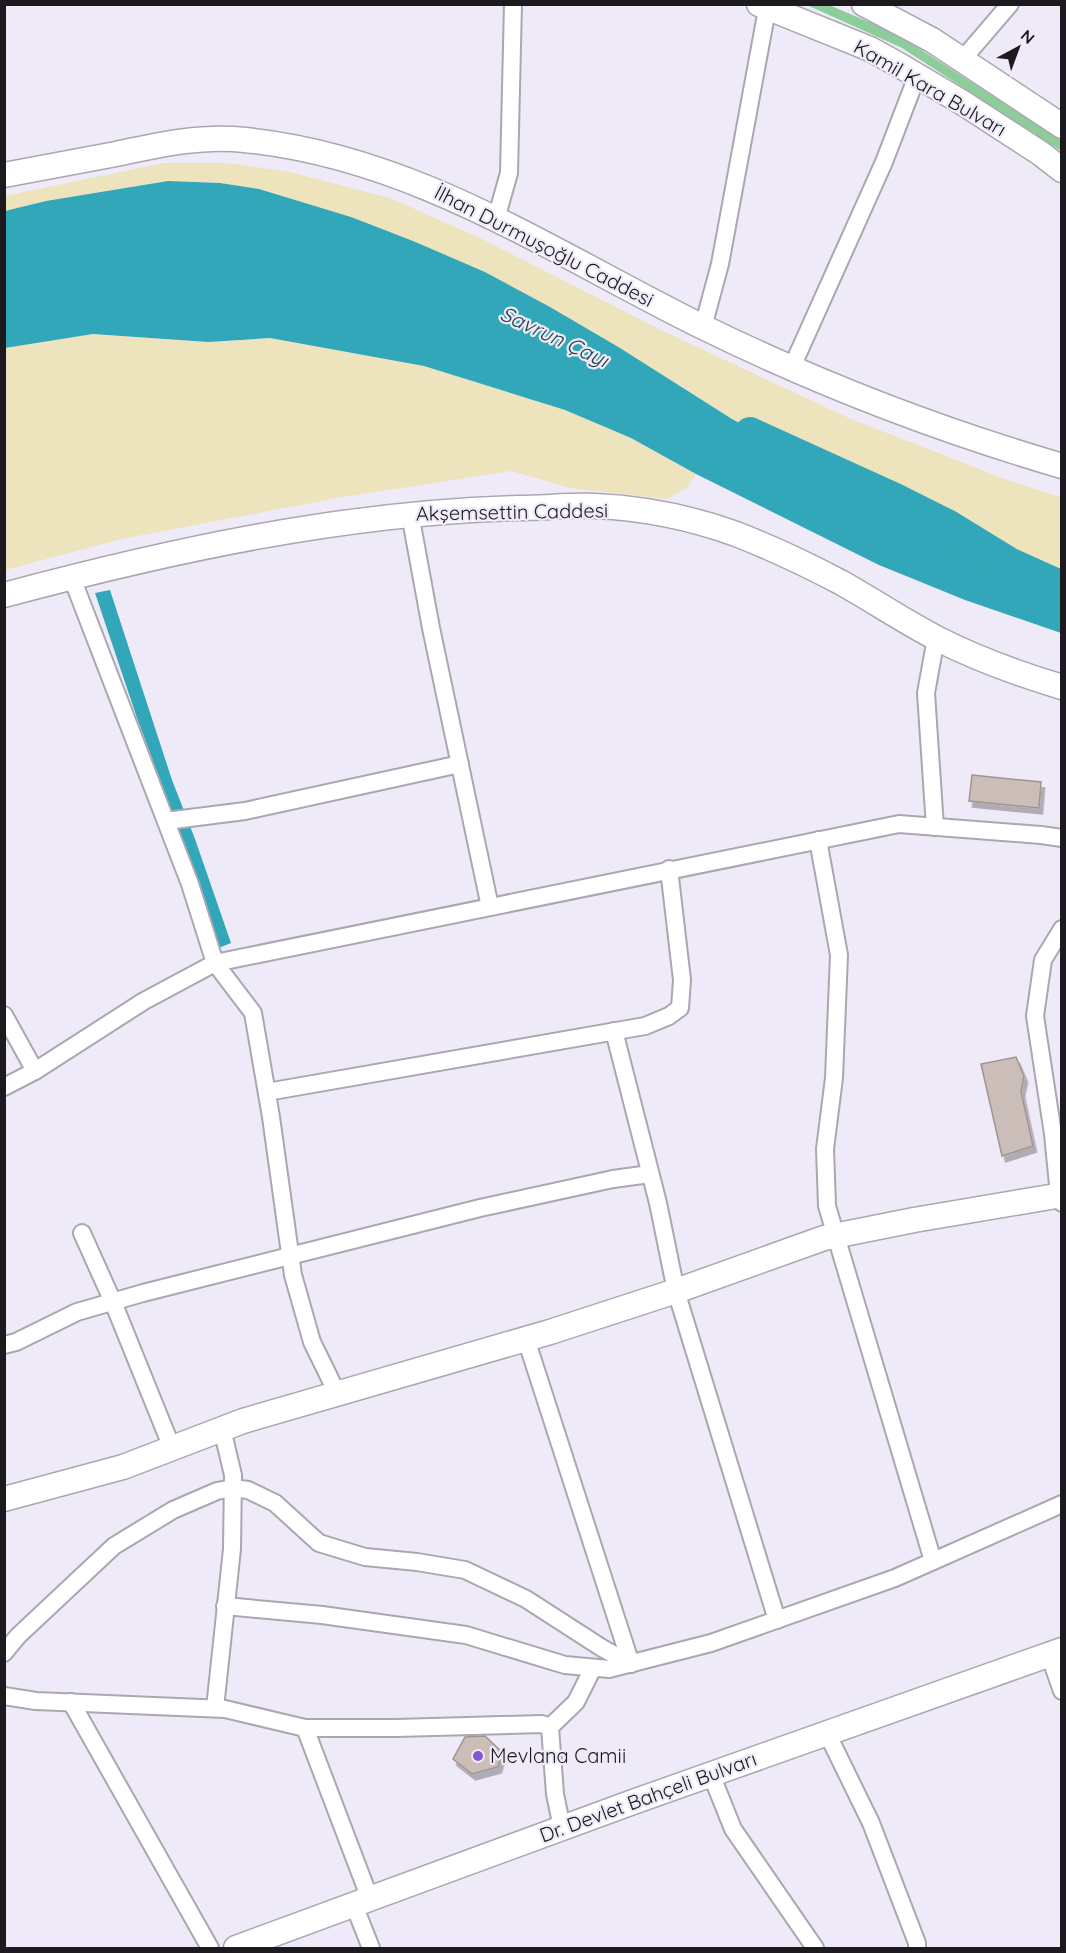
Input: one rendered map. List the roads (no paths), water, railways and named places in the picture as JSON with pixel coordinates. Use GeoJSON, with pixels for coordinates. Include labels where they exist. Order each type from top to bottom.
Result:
{"type":"FeatureCollection","features":[{"type":"Feature","properties":{"kind":"street"},"geometry":{"type":"LineString","coordinates":[[496,219],[509,173],[513,4]]}},
{"type":"Feature","properties":{"kind":"street","name":"Kamil Kara Bulvarı"},"geometry":{"type":"LineString","coordinates":[[864,4],[900,22],[962,60],[1062,126]]}},
{"type":"Feature","properties":{"kind":"street"},"geometry":{"type":"LineString","coordinates":[[962,60],[1011,4]]}},
{"type":"Feature","properties":{"kind":"street"},"geometry":{"type":"LineString","coordinates":[[704,327],[720,264],[765,6]]}},
{"type":"Feature","properties":{"kind":"street","name":"Kamil Kara Bulvarı"},"geometry":{"type":"LineString","coordinates":[[765,6],[870,49],[973,109],[1062,170]]}},
{"type":"Feature","properties":{"kind":"street"},"geometry":{"type":"LineString","coordinates":[[792,368],[884,162],[917,76]]}},
{"type":"Feature","properties":{"kind":"street","name":"İlhan Durmuşoğlu Caddesi"},"geometry":{"type":"LineString","coordinates":[[4,175],[177,143],[213,139],[243,139],[317,152],[420,183],[496,219],[704,327],[792,368],[962,435],[1062,466]]}},
{"type":"Feature","properties":{"kind":"street","name":"Akşemsettin Caddesi"},"geometry":{"type":"LineString","coordinates":[[4,596],[171,553],[278,532],[410,514],[595,506],[693,521],[735,534],[840,582],[936,638],[1009,670],[1062,687]]}},
{"type":"Feature","properties":{"kind":"street"},"geometry":{"type":"LineString","coordinates":[[410,514],[431,628],[490,907]]}},
{"type":"Feature","properties":{"kind":"street"},"geometry":{"type":"LineString","coordinates":[[72,578],[190,884],[215,963],[253,1013],[267,1092],[293,1275],[312,1342],[337,1393]]}},
{"type":"Feature","properties":{"kind":"street"},"geometry":{"type":"LineString","coordinates":[[935,827],[926,693],[936,638]]}},
{"type":"Feature","properties":{"kind":"street"},"geometry":{"type":"LineString","coordinates":[[166,821],[245,812],[460,764]]}},
{"type":"Feature","properties":{"kind":"street"},"geometry":{"type":"LineString","coordinates":[[4,1087],[35,1071],[144,1000],[215,963],[899,824],[1062,838]]}},
{"type":"Feature","properties":{"kind":"street"},"geometry":{"type":"LineString","coordinates":[[818,840],[839,955],[834,1078],[825,1149],[827,1206],[838,1236],[933,1562]]}},
{"type":"Feature","properties":{"kind":"street"},"geometry":{"type":"LineString","coordinates":[[267,1092],[645,1026],[669,1016],[680,1008],[682,980],[669,869]]}},
{"type":"Feature","properties":{"kind":"street"},"geometry":{"type":"LineString","coordinates":[[4,1499],[123,1467],[222,1429],[337,1393],[526,1339],[676,1291],[824,1238],[914,1220],[1061,1198],[1035,1016],[1043,960],[1062,929]]}},
{"type":"Feature","properties":{"kind":"street"},"geometry":{"type":"LineString","coordinates":[[4,1015],[35,1071]]}},
{"type":"Feature","properties":{"kind":"street"},"geometry":{"type":"LineString","coordinates":[[614,1031],[650,1174],[676,1291],[777,1620]]}},
{"type":"Feature","properties":{"kind":"street"},"geometry":{"type":"LineString","coordinates":[[4,1345],[77,1312],[247,1266],[480,1208],[613,1179],[650,1174]]}},
{"type":"Feature","properties":{"kind":"street"},"geometry":{"type":"LineString","coordinates":[[82,1233],[113,1302],[172,1448]]}},
{"type":"Feature","properties":{"kind":"street"},"geometry":{"type":"LineString","coordinates":[[526,1339],[631,1664]]}},
{"type":"Feature","properties":{"kind":"street"},"geometry":{"type":"LineString","coordinates":[[215,1708],[232,1549],[233,1474],[222,1429]]}},
{"type":"Feature","properties":{"kind":"street"},"geometry":{"type":"LineString","coordinates":[[4,1653],[26,1628],[114,1546],[173,1510],[217,1491],[233,1488],[248,1490],[275,1503],[319,1543],[365,1557],[465,1570],[526,1599],[631,1664]]}},
{"type":"Feature","properties":{"kind":"street"},"geometry":{"type":"LineString","coordinates":[[225,1606],[466,1635],[565,1665],[609,1669],[711,1643],[895,1578],[1062,1504]]}},
{"type":"Feature","properties":{"kind":"street"},"geometry":{"type":"LineString","coordinates":[[1055,1652],[1062,1690]]}},
{"type":"Feature","properties":{"kind":"street","name":"Dr. Devlet Bahçeli Bulvarı"},"geometry":{"type":"LineString","coordinates":[[236,1948],[711,1774],[1055,1652]]}},
{"type":"Feature","properties":{"kind":"street"},"geometry":{"type":"LineString","coordinates":[[550,1727],[576,1702],[593,1668]]}},
{"type":"Feature","properties":{"kind":"street"},"geometry":{"type":"LineString","coordinates":[[4,1696],[36,1701],[225,1709],[305,1728],[542,1724],[550,1727]]}},
{"type":"Feature","properties":{"kind":"street"},"geometry":{"type":"LineString","coordinates":[[71,1702],[210,1948]]}},
{"type":"Feature","properties":{"kind":"street"},"geometry":{"type":"LineString","coordinates":[[550,1727],[555,1794],[562,1828]]}},
{"type":"Feature","properties":{"kind":"street"},"geometry":{"type":"LineString","coordinates":[[305,1728],[362,1902],[372,1948]]}},
{"type":"Feature","properties":{"kind":"street"},"geometry":{"type":"LineString","coordinates":[[827,1733],[871,1823],[917,1948]]}},
{"type":"Feature","properties":{"kind":"street"},"geometry":{"type":"LineString","coordinates":[[711,1774],[733,1829],[815,1948]]}},
{"type":"Feature","properties":{"kind":"water"},"geometry":{"type":"Polygon","coordinates":[[[168,181],[220,183],[259,189],[351,217],[485,272],[620,348],[732,419],[863,490],[940,527],[1016,556],[1061,569],[1061,633],[965,600],[879,565],[696,474],[631,438],[565,410],[424,366],[270,338],[208,342],[93,334],[5,348],[5,211],[46,201],[168,181]]]}},
{"type":"Feature","properties":{"kind":"water"},"geometry":{"type":"Polygon","coordinates":[[[110,590],[172,780],[231,943],[216,949],[183,841],[137,718],[95,593],[110,590]]]}},
{"type":"Feature","properties":{"kind":"waterway","name":"Savrun Çayı"},"geometry":{"type":"LineString","coordinates":[[750,432],[895,498],[949,525],[1011,563],[1062,586]]}},
{"type":"Feature","properties":{"kind":"place","name":"Mevlana Camii"},"geometry":{"type":"Point","coordinates":[478,1756]}}]}
